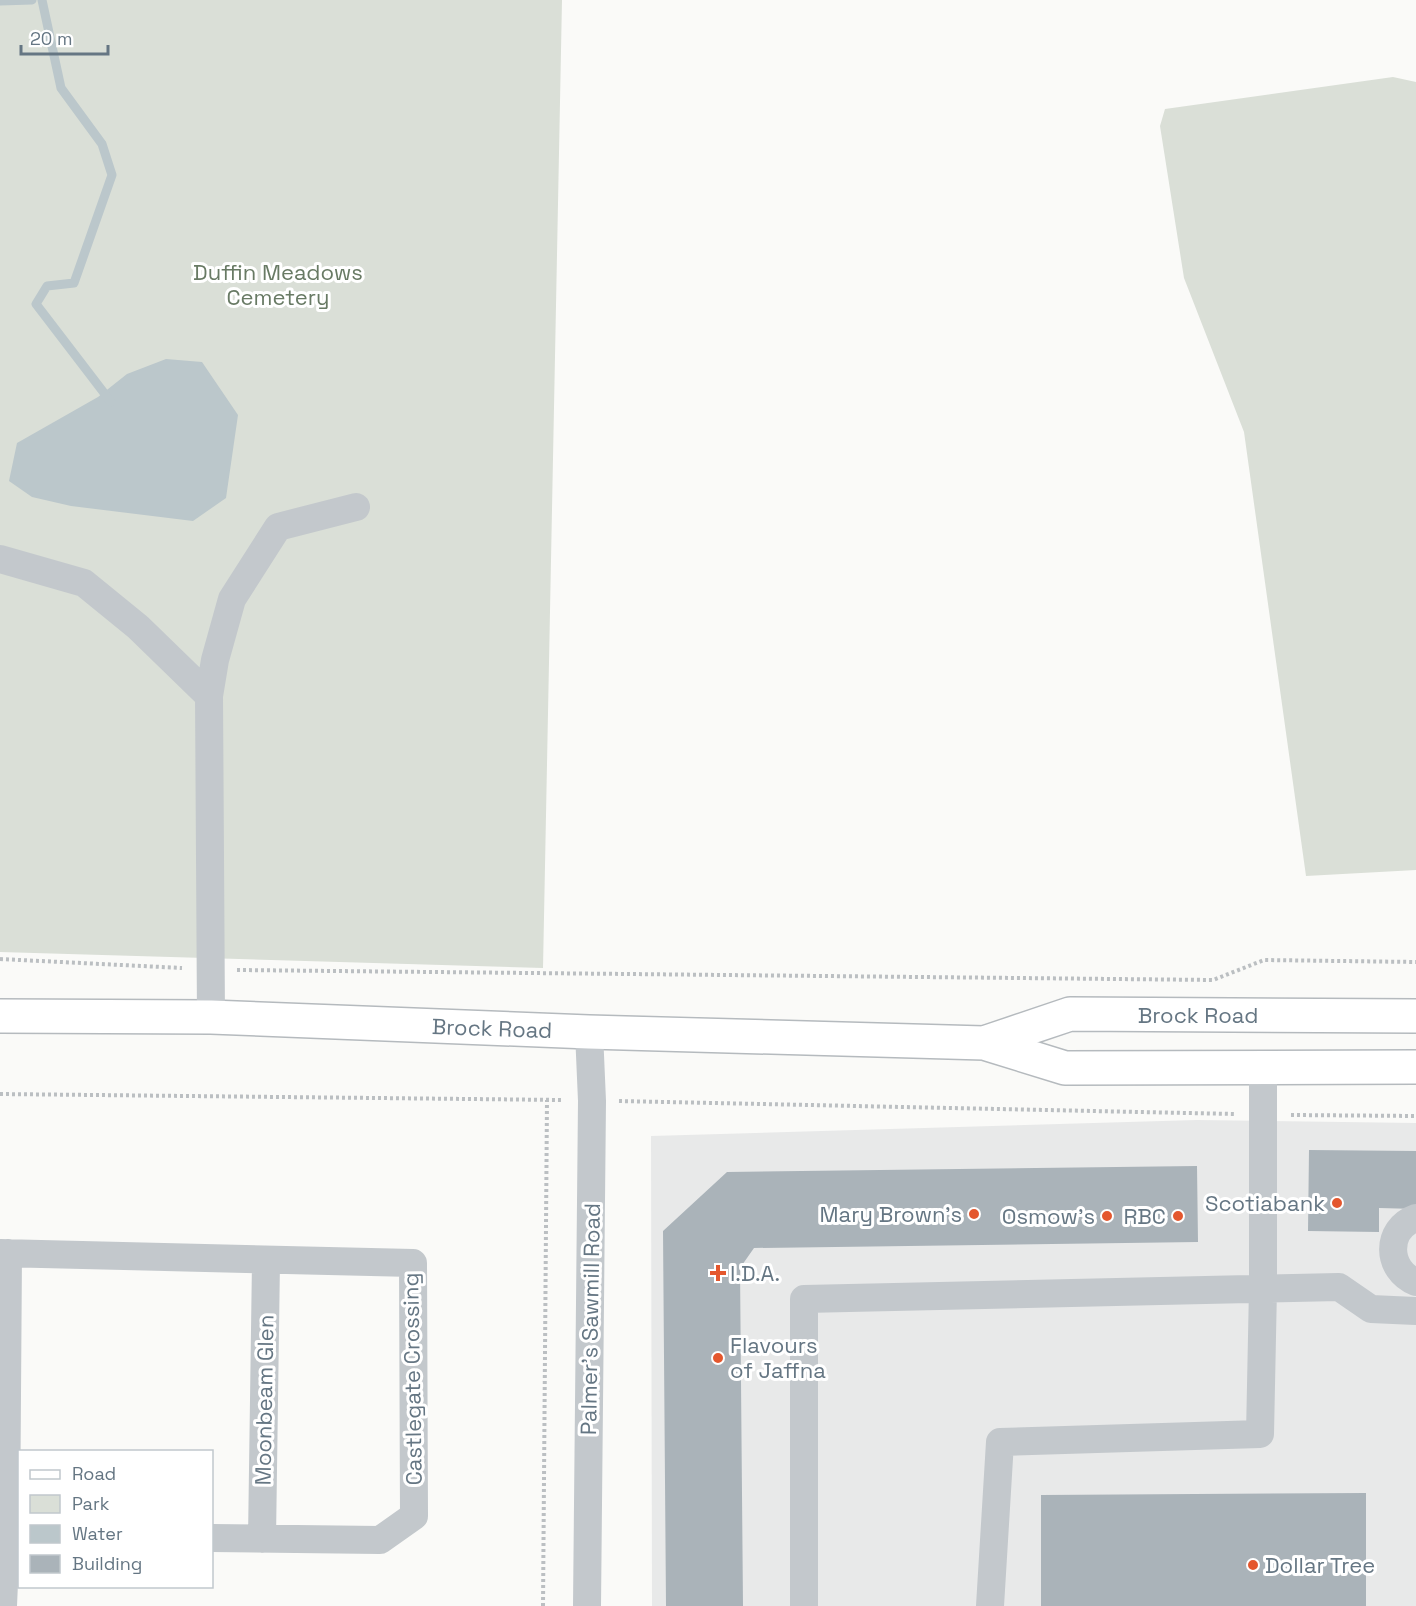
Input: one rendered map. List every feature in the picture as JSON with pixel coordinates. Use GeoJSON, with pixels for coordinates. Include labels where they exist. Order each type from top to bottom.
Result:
{"type":"FeatureCollection","features":[{"type":"Feature","properties":{"kind":"main road","name":"Brock Road"},"geometry":{"type":"LineString","coordinates":[[984,1043],[1070,1014],[1416,1016]]}},
{"type":"Feature","properties":{"kind":"main road","name":"Brock Road"},"geometry":{"type":"LineString","coordinates":[[0,1016],[211,1017],[589,1032],[984,1043],[1065,1068],[1416,1067]]}},
{"type":"Feature","properties":{"kind":"street"},"geometry":{"type":"LineString","coordinates":[[211,1017],[209,696],[215,660],[232,598],[278,527],[356,507]]}},
{"type":"Feature","properties":{"kind":"street"},"geometry":{"type":"LineString","coordinates":[[0,559],[84,583],[138,627],[209,696]]}},
{"type":"Feature","properties":{"kind":"street","name":"Palmer's Sawmill Road"},"geometry":{"type":"LineString","coordinates":[[587,1606],[592,1101],[589,1032]]}},
{"type":"Feature","properties":{"kind":"street"},"geometry":{"type":"LineString","coordinates":[[990,1606],[999,1442],[1260,1434],[1263,1288],[1261,1114],[1263,1068]]}},
{"type":"Feature","properties":{"kind":"street"},"geometry":{"type":"LineString","coordinates":[[1416,1218],[1398,1229],[1393,1251],[1400,1272],[1416,1282]]}},
{"type":"Feature","properties":{"kind":"street"},"geometry":{"type":"LineString","coordinates":[[3,1606],[9,1536],[4,1253]]}},
{"type":"Feature","properties":{"kind":"street","name":"Castlegate Crossing"},"geometry":{"type":"LineString","coordinates":[[4,1253],[413,1263],[414,1516],[380,1540],[213,1538]]}},
{"type":"Feature","properties":{"kind":"street","name":"Moonbeam Glen"},"geometry":{"type":"LineString","coordinates":[[262,1539],[266,1261]]}},
{"type":"Feature","properties":{"kind":"street"},"geometry":{"type":"LineString","coordinates":[[804,1606],[804,1299],[1339,1287],[1371,1309],[1416,1311]]}},
{"type":"Feature","properties":{"kind":"path"},"geometry":{"type":"LineString","coordinates":[[0,959],[211,970],[1213,980],[1264,960],[1416,962]]}},
{"type":"Feature","properties":{"kind":"path"},"geometry":{"type":"LineString","coordinates":[[0,1094],[547,1100],[1416,1116]]}},
{"type":"Feature","properties":{"kind":"path"},"geometry":{"type":"LineString","coordinates":[[543,1606],[547,1100]]}},
{"type":"Feature","properties":{"kind":"shaded area"},"geometry":{"type":"Polygon","coordinates":[[[1197,1120],[1416,1123],[1416,1606],[652,1606],[651,1136],[1197,1120]]]}},
{"type":"Feature","properties":{"kind":"green space","name":"Duffin Meadows Cemetery"},"geometry":{"type":"Polygon","coordinates":[[[0,0],[562,0],[543,968],[0,952],[0,0]]]}},
{"type":"Feature","properties":{"kind":"green space"},"geometry":{"type":"Polygon","coordinates":[[[1393,77],[1416,82],[1416,870],[1306,876],[1244,432],[1184,278],[1160,126],[1165,109],[1393,77]]]}},
{"type":"Feature","properties":{"kind":"water"},"geometry":{"type":"Polygon","coordinates":[[[166,359],[202,362],[238,415],[226,498],[193,521],[71,506],[32,497],[9,481],[17,443],[98,397],[127,374],[166,359]]]}},
{"type":"Feature","properties":{"kind":"building"},"geometry":{"type":"Polygon","coordinates":[[[1309,1150],[1416,1151],[1416,1209],[1379,1208],[1379,1232],[1308,1231],[1309,1150]]]}},
{"type":"Feature","properties":{"kind":"building"},"geometry":{"type":"Polygon","coordinates":[[[1197,1166],[1198,1242],[754,1248],[740,1268],[743,1606],[666,1606],[663,1231],[727,1172],[1197,1166]]]}},
{"type":"Feature","properties":{"kind":"building"},"geometry":{"type":"Polygon","coordinates":[[[1366,1493],[1366,1606],[1041,1606],[1041,1495],[1366,1493]]]}},
{"type":"Feature","properties":{"kind":"waterway"},"geometry":{"type":"LineString","coordinates":[[0,1],[32,0]]}},
{"type":"Feature","properties":{"kind":"waterway"},"geometry":{"type":"LineString","coordinates":[[42,0],[61,88],[102,144],[112,175],[74,283],[47,286],[36,304],[111,402]]}},
{"type":"Feature","properties":{"kind":"place","name":"Scotiabank"},"geometry":{"type":"Point","coordinates":[1337,1203]}},
{"type":"Feature","properties":{"kind":"place","name":"Mary Brown's"},"geometry":{"type":"Point","coordinates":[974,1214]}},
{"type":"Feature","properties":{"kind":"place","name":"Osmow's"},"geometry":{"type":"Point","coordinates":[1107,1216]}},
{"type":"Feature","properties":{"kind":"place","name":"RBC"},"geometry":{"type":"Point","coordinates":[1178,1216]}},
{"type":"Feature","properties":{"kind":"place","name":"I.D.A."},"geometry":{"type":"Point","coordinates":[718,1273]}},
{"type":"Feature","properties":{"kind":"place","name":"Flavours of Jaffna"},"geometry":{"type":"Point","coordinates":[718,1358]}},
{"type":"Feature","properties":{"kind":"place","name":"Dollar Tree"},"geometry":{"type":"Point","coordinates":[1253,1565]}}]}
